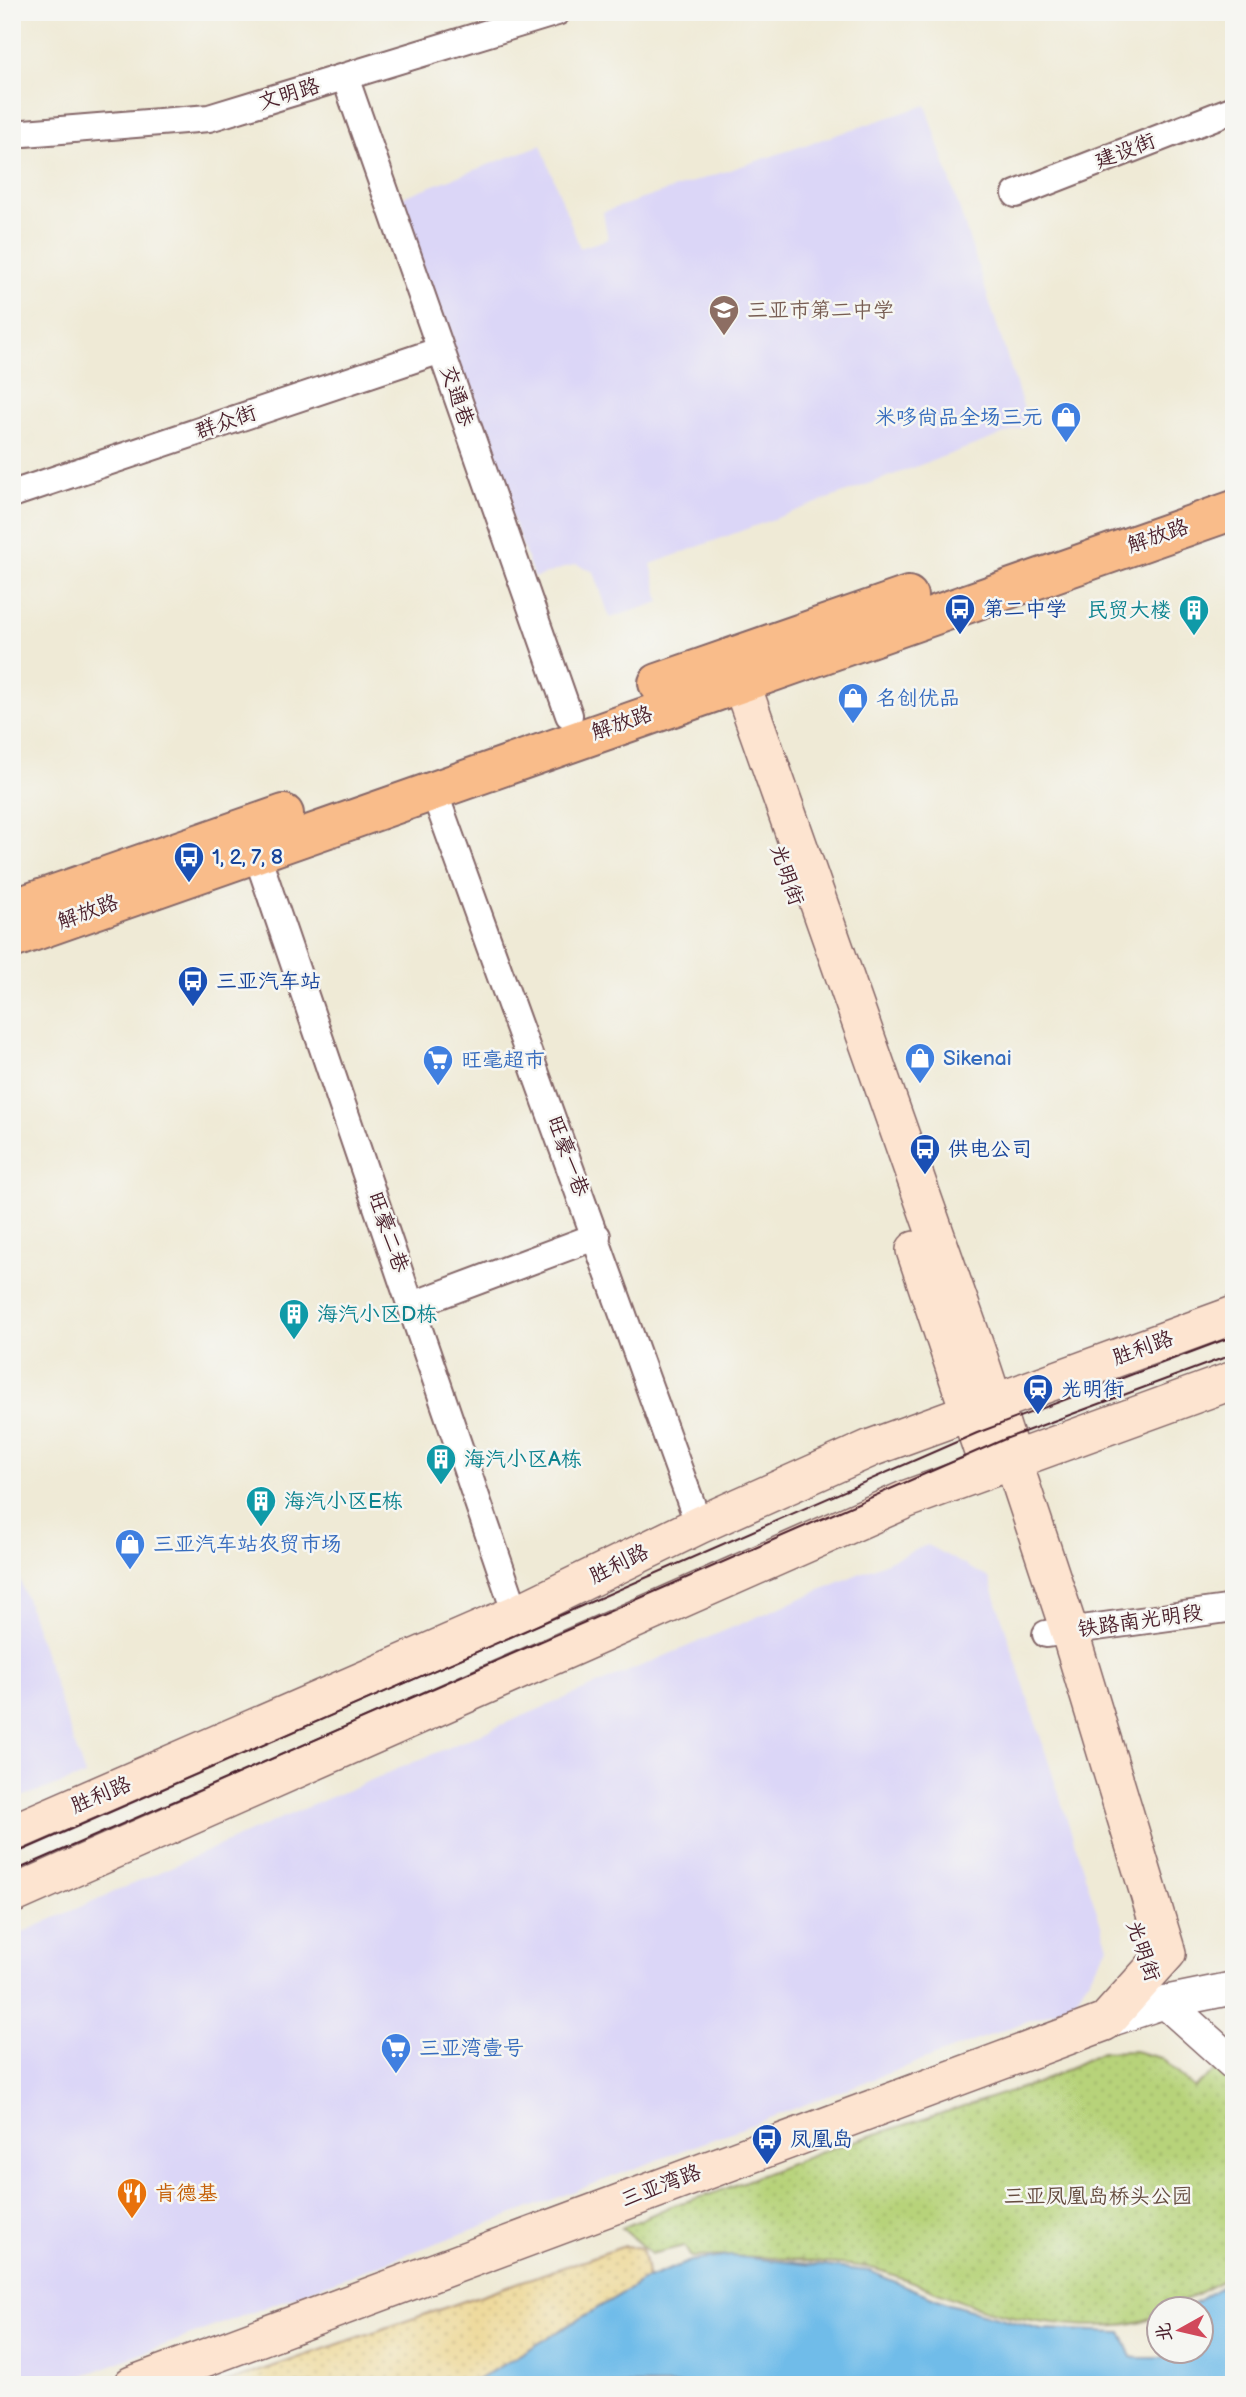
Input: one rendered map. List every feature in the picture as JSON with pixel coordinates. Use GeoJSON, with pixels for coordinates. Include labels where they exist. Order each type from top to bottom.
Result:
{"type":"FeatureCollection","features":[{"type":"Feature","properties":{"kind":"main road","name":"解放路"},"geometry":{"type":"LineString","coordinates":[[12,939],[433,789],[727,673],[1234,482]]}},
{"type":"Feature","properties":{"kind":"main road","name":"解放路"},"geometry":{"type":"LineString","coordinates":[[12,909],[569,715],[727,673],[1234,510]]}},
{"type":"Feature","properties":{"kind":"main road","name":"光明街"},"geometry":{"type":"LineString","coordinates":[[727,673],[1058,1632],[1160,1977]]}},
{"type":"Feature","properties":{"kind":"main road","name":"胜利路"},"geometry":{"type":"LineString","coordinates":[[12,1833],[516,1614],[699,1525],[871,1448],[1234,1315]]}},
{"type":"Feature","properties":{"kind":"main road"},"geometry":{"type":"LineString","coordinates":[[12,1895],[907,1499],[1234,1380]]}},
{"type":"Feature","properties":{"kind":"main road","name":"三亚湾路"},"geometry":{"type":"LineString","coordinates":[[132,2385],[1105,2022],[1160,1977]]}},
{"type":"Feature","properties":{"kind":"street","name":"文明路"},"geometry":{"type":"LineString","coordinates":[[12,134],[209,118],[345,77],[492,22],[557,12]]}},
{"type":"Feature","properties":{"kind":"street","name":"交通巷"},"geometry":{"type":"LineString","coordinates":[[345,77],[569,715]]}},
{"type":"Feature","properties":{"kind":"street","name":"建设街"},"geometry":{"type":"LineString","coordinates":[[1016,194],[1234,109]]}},
{"type":"Feature","properties":{"kind":"street","name":"群众街"},"geometry":{"type":"LineString","coordinates":[[12,494],[441,350]]}},
{"type":"Feature","properties":{"kind":"street","name":"旺豪一巷"},"geometry":{"type":"LineString","coordinates":[[433,789],[597,1236],[699,1525]]}},
{"type":"Feature","properties":{"kind":"street","name":"旺豪二巷"},"geometry":{"type":"LineString","coordinates":[[256,852],[413,1305],[516,1614]]}},
{"type":"Feature","properties":{"kind":"street"},"geometry":{"type":"LineString","coordinates":[[413,1305],[597,1236]]}},
{"type":"Feature","properties":{"kind":"street","name":"铁路南光明段"},"geometry":{"type":"LineString","coordinates":[[1058,1632],[1234,1608]]}},
{"type":"Feature","properties":{"kind":"street"},"geometry":{"type":"LineString","coordinates":[[1160,1977],[1234,1988]]}},
{"type":"Feature","properties":{"kind":"street"},"geometry":{"type":"LineString","coordinates":[[1160,1977],[1234,2064]]}},
{"type":"Feature","properties":{"kind":"shaded area","name":"三亚市第二中学"},"geometry":{"type":"Polygon","coordinates":[[[926,105],[1029,425],[651,564],[660,602],[610,618],[594,572],[576,564],[534,578],[397,199],[541,145],[580,248],[608,239],[603,212],[926,105]]]}},
{"type":"Feature","properties":{"kind":"shaded area"},"geometry":{"type":"Polygon","coordinates":[[[927,1545],[989,1578],[1108,1946],[1073,2004],[58,2385],[12,2385],[12,1937],[284,1817],[927,1545]]]}},
{"type":"Feature","properties":{"kind":"shaded area"},"geometry":{"type":"Polygon","coordinates":[[[12,1556],[85,1776],[12,1800],[12,1556]]]}},
{"type":"Feature","properties":{"kind":"sand"},"geometry":{"type":"Polygon","coordinates":[[[625,2246],[642,2248],[648,2278],[469,2385],[219,2385],[625,2246]]]}},
{"type":"Feature","properties":{"kind":"green space","name":"三亚凤凰岛桥头公园"},"geometry":{"type":"Polygon","coordinates":[[[1134,2051],[1161,2058],[1194,2088],[1234,2055],[1234,2274],[1193,2296],[1144,2296],[1144,2320],[1139,2322],[1092,2326],[1014,2316],[971,2305],[897,2276],[859,2266],[757,2257],[691,2257],[684,2246],[651,2254],[622,2228],[671,2206],[717,2192],[829,2149],[1040,2082],[1102,2052],[1134,2051]]]}},
{"type":"Feature","properties":{"kind":"water"},"geometry":{"type":"Polygon","coordinates":[[[731,2256],[869,2271],[949,2304],[1041,2329],[1121,2332],[1132,2357],[1144,2358],[1144,2366],[1214,2366],[1214,2296],[1206,2296],[1234,2278],[1234,2385],[469,2385],[648,2278],[691,2261],[731,2256]]]}},
{"type":"Feature","properties":{"kind":"tram line"},"geometry":{"type":"LineString","coordinates":[[12,1855],[977,1433],[1234,1336]]}},
{"type":"Feature","properties":{"kind":"tram line"},"geometry":{"type":"LineString","coordinates":[[12,1872],[1005,1439],[1234,1354]]}},
{"type":"Feature","properties":{"kind":"place","name":"三亚市第二中学"},"geometry":{"type":"Point","coordinates":[724,337]}},
{"type":"Feature","properties":{"kind":"place","name":"米哆尚品全场三元"},"geometry":{"type":"Point","coordinates":[1066,444]}},
{"type":"Feature","properties":{"kind":"place","name":"第二中学"},"geometry":{"type":"Point","coordinates":[960,636]}},
{"type":"Feature","properties":{"kind":"place","name":"民贸大楼"},"geometry":{"type":"Point","coordinates":[1194,637]}},
{"type":"Feature","properties":{"kind":"place","name":"名创优品"},"geometry":{"type":"Point","coordinates":[853,725]}},
{"type":"Feature","properties":{"kind":"place","name":"1, 2, 7, 8"},"geometry":{"type":"Point","coordinates":[189,884]}},
{"type":"Feature","properties":{"kind":"place","name":"三亚汽车站"},"geometry":{"type":"Point","coordinates":[193,1008]}},
{"type":"Feature","properties":{"kind":"place","name":"Sikenai"},"geometry":{"type":"Point","coordinates":[920,1085]}},
{"type":"Feature","properties":{"kind":"place","name":"旺毫超市"},"geometry":{"type":"Point","coordinates":[438,1087]}},
{"type":"Feature","properties":{"kind":"place","name":"供电公司"},"geometry":{"type":"Point","coordinates":[925,1176]}},
{"type":"Feature","properties":{"kind":"place","name":"海汽小区D栋"},"geometry":{"type":"Point","coordinates":[294,1341]}},
{"type":"Feature","properties":{"kind":"place","name":"光明街"},"geometry":{"type":"Point","coordinates":[1038,1416]}},
{"type":"Feature","properties":{"kind":"place","name":"海汽小区A栋"},"geometry":{"type":"Point","coordinates":[441,1486]}},
{"type":"Feature","properties":{"kind":"place","name":"海汽小区E栋"},"geometry":{"type":"Point","coordinates":[261,1528]}},
{"type":"Feature","properties":{"kind":"place","name":"三亚汽车站农贸市场"},"geometry":{"type":"Point","coordinates":[130,1571]}},
{"type":"Feature","properties":{"kind":"place","name":"三亚湾壹号"},"geometry":{"type":"Point","coordinates":[396,2075]}},
{"type":"Feature","properties":{"kind":"place","name":"凤凰岛"},"geometry":{"type":"Point","coordinates":[767,2166]}},
{"type":"Feature","properties":{"kind":"place","name":"肯德基"},"geometry":{"type":"Point","coordinates":[132,2220]}}]}
